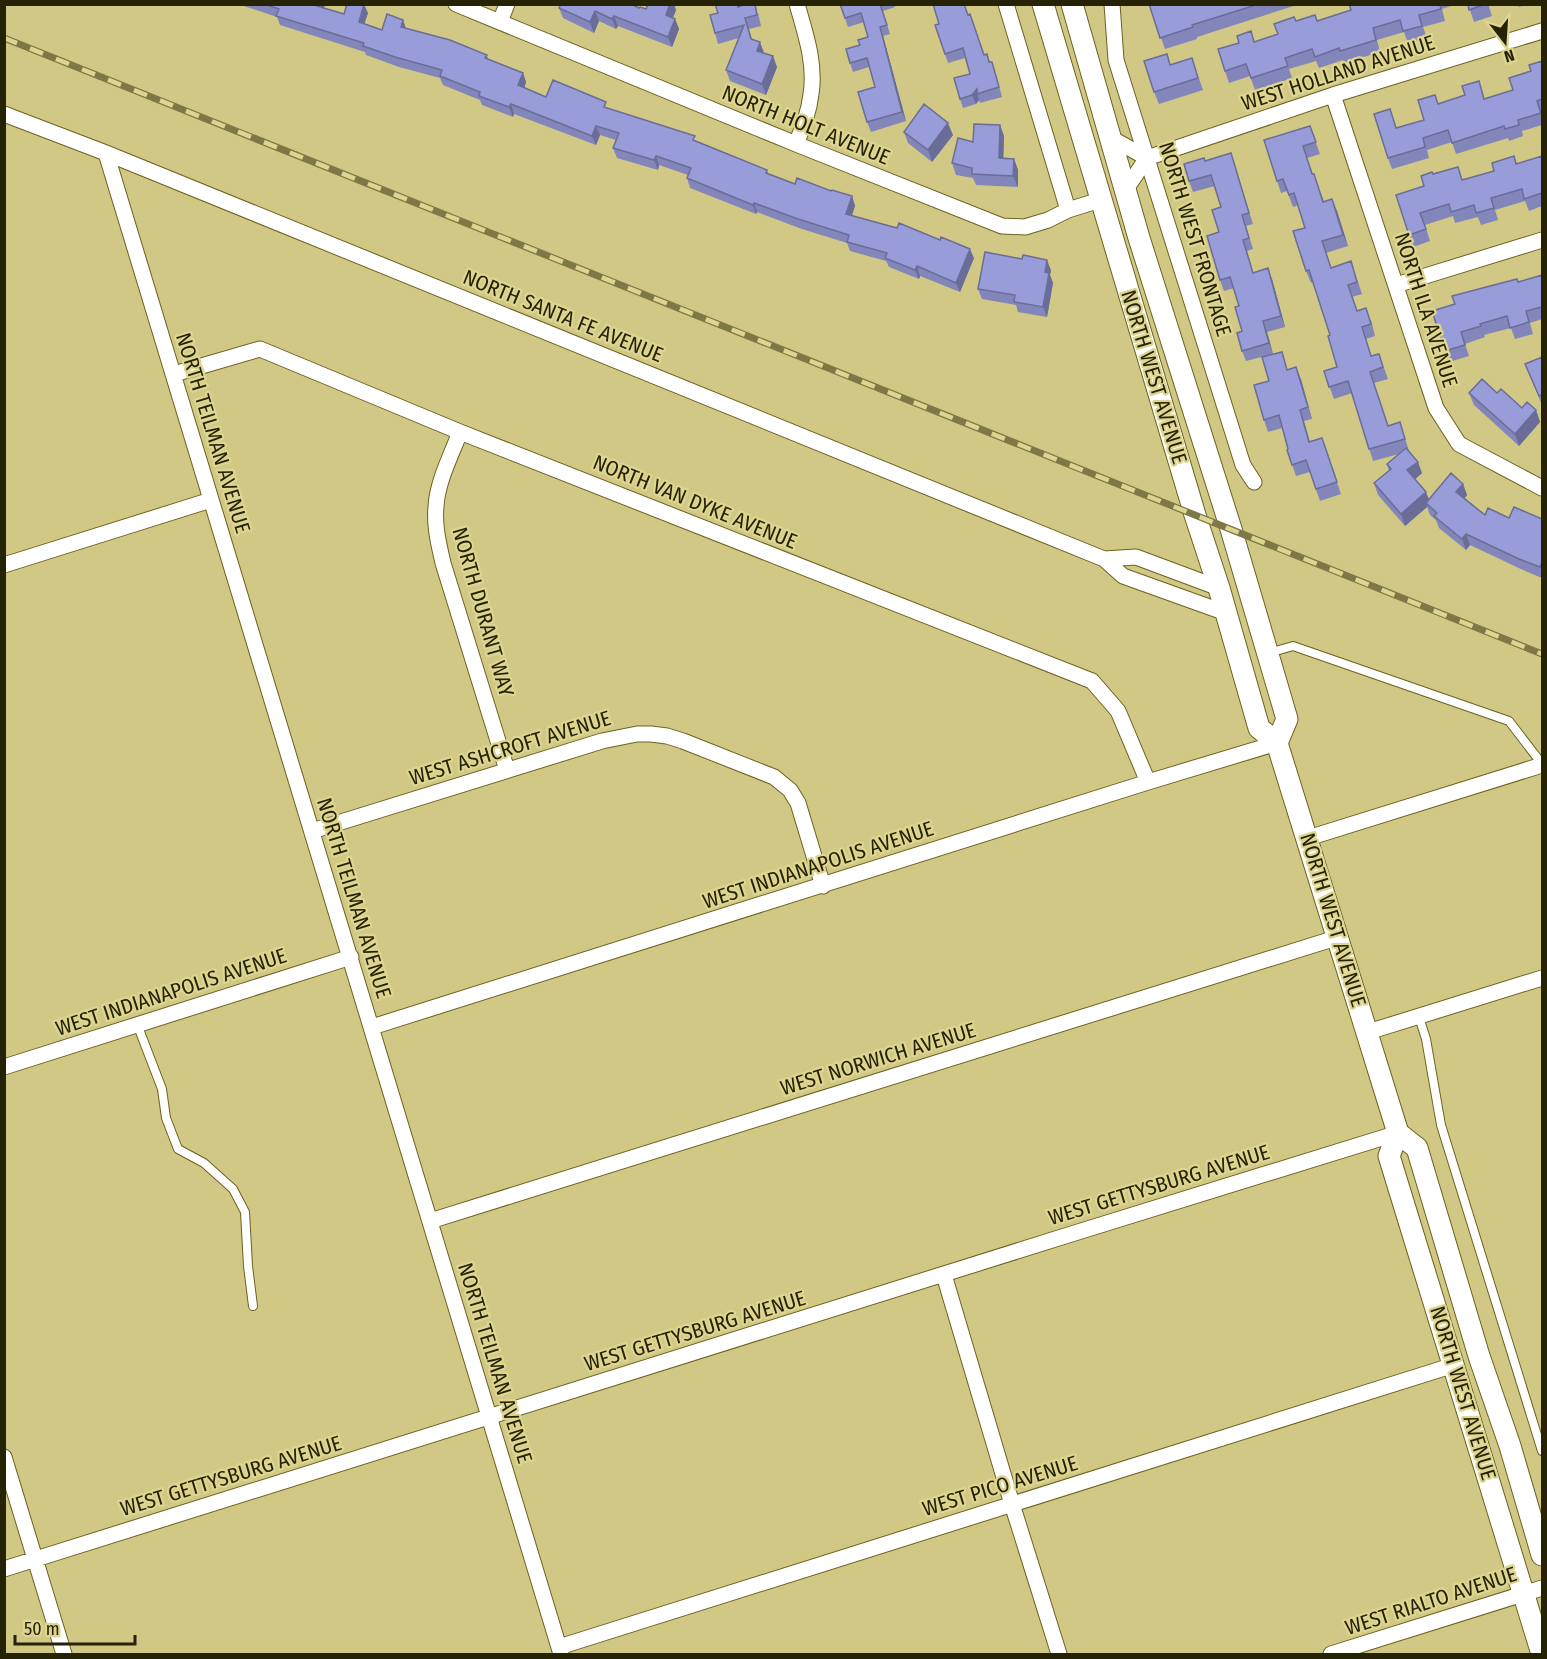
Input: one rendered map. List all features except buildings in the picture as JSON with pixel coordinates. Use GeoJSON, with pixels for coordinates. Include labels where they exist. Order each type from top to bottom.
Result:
{"type":"FeatureCollection","features":[{"type":"Feature","properties":{"kind":"main road","name":"NORTH WEST AVENUE"},"geometry":{"type":"LineString","coordinates":[[1042,4],[1219,588],[1259,728],[1277,743],[1398,1133],[1417,1148],[1542,1556]]}},
{"type":"Feature","properties":{"kind":"main road","name":"NORTH WEST AVENUE"},"geometry":{"type":"LineString","coordinates":[[1072,4],[1190,404],[1231,529],[1287,719],[1277,743]]}},
{"type":"Feature","properties":{"kind":"main road"},"geometry":{"type":"LineString","coordinates":[[1100,200],[1126,190]]}},
{"type":"Feature","properties":{"kind":"main road"},"geometry":{"type":"LineString","coordinates":[[1219,588],[1232,596],[1250,642],[1267,653]]}},
{"type":"Feature","properties":{"kind":"main road","name":"NORTH WEST AVENUE"},"geometry":{"type":"LineString","coordinates":[[1398,1133],[1389,1156],[1454,1365],[1533,1590],[1542,1654]]}},
{"type":"Feature","properties":{"kind":"street","name":"NORTH HOLT AVENUE"},"geometry":{"type":"LineString","coordinates":[[456,4],[1002,226],[1025,227],[1100,200]]}},
{"type":"Feature","properties":{"kind":"street"},"geometry":{"type":"LineString","coordinates":[[500,22],[507,4]]}},
{"type":"Feature","properties":{"kind":"street"},"geometry":{"type":"LineString","coordinates":[[796,144],[807,116],[812,91],[806,36],[797,4]]}},
{"type":"Feature","properties":{"kind":"street"},"geometry":{"type":"LineString","coordinates":[[1006,4],[1068,210]]}},
{"type":"Feature","properties":{"kind":"street","name":"NORTH WEST FRONTAGE"},"geometry":{"type":"LineString","coordinates":[[1112,4],[1116,60],[1243,465],[1254,482]]}},
{"type":"Feature","properties":{"kind":"street","name":"WEST HOLLAND AVENUE"},"geometry":{"type":"LineString","coordinates":[[1148,158],[1333,95],[1542,31]]}},
{"type":"Feature","properties":{"kind":"street","name":"NORTH ILA AVENUE"},"geometry":{"type":"LineString","coordinates":[[1333,95],[1436,408],[1459,444],[1542,488]]}},
{"type":"Feature","properties":{"kind":"street","name":"NORTH SANTA FE AVENUE"},"geometry":{"type":"LineString","coordinates":[[4,114],[106,153],[1104,559],[1123,576],[1226,613]]}},
{"type":"Feature","properties":{"kind":"street"},"geometry":{"type":"LineString","coordinates":[[1111,138],[1148,158],[1126,190]]}},
{"type":"Feature","properties":{"kind":"street","name":"NORTH TEILMAN AVENUE"},"geometry":{"type":"LineString","coordinates":[[106,153],[560,1651]]}},
{"type":"Feature","properties":{"kind":"street"},"geometry":{"type":"LineString","coordinates":[[1396,285],[1542,240]]}},
{"type":"Feature","properties":{"kind":"street","name":"NORTH VAN DYKE AVENUE"},"geometry":{"type":"LineString","coordinates":[[174,374],[260,349],[460,432],[1092,681],[1118,711],[1148,782]]}},
{"type":"Feature","properties":{"kind":"street","name":"NORTH DURANT WAY"},"geometry":{"type":"LineString","coordinates":[[460,432],[439,489],[436,505],[437,535],[443,563],[507,770]]}},
{"type":"Feature","properties":{"kind":"street"},"geometry":{"type":"LineString","coordinates":[[4,565],[211,500]]}},
{"type":"Feature","properties":{"kind":"street","name":"NORTH SANTA FE AVENUE"},"geometry":{"type":"LineString","coordinates":[[1104,559],[1136,557],[1219,588]]}},
{"type":"Feature","properties":{"kind":"street","name":"WEST ASHCROFT AVENUE"},"geometry":{"type":"LineString","coordinates":[[312,831],[620,736],[651,734],[676,738],[767,774],[785,786],[794,796],[801,811],[823,886]]}},
{"type":"Feature","properties":{"kind":"street","name":"WEST INDIANAPOLIS AVENUE"},"geometry":{"type":"LineString","coordinates":[[372,1027],[1277,743]]}},
{"type":"Feature","properties":{"kind":"street"},"geometry":{"type":"LineString","coordinates":[[1308,838],[1542,765]]}},
{"type":"Feature","properties":{"kind":"street","name":"WEST NORWICH AVENUE"},"geometry":{"type":"LineString","coordinates":[[430,1221],[1339,937]]}},
{"type":"Feature","properties":{"kind":"street","name":"WEST INDIANAPOLIS AVENUE"},"geometry":{"type":"LineString","coordinates":[[4,1067],[351,957]]}},
{"type":"Feature","properties":{"kind":"street"},"geometry":{"type":"LineString","coordinates":[[1368,1032],[1542,978]]}},
{"type":"Feature","properties":{"kind":"street","name":"WEST GETTYSBURG AVENUE"},"geometry":{"type":"LineString","coordinates":[[4,1569],[1398,1133]]}},
{"type":"Feature","properties":{"kind":"street"},"geometry":{"type":"LineString","coordinates":[[944,1275],[1059,1654]]}},
{"type":"Feature","properties":{"kind":"street","name":"WEST PICO AVENUE"},"geometry":{"type":"LineString","coordinates":[[560,1651],[1012,1504],[1454,1365]]}},
{"type":"Feature","properties":{"kind":"street"},"geometry":{"type":"LineString","coordinates":[[4,1457],[64,1654]]}},
{"type":"Feature","properties":{"kind":"street","name":"WEST RIALTO AVENUE"},"geometry":{"type":"LineString","coordinates":[[1332,1654],[1533,1590]]}},
{"type":"Feature","properties":{"kind":"lane"},"geometry":{"type":"LineString","coordinates":[[1267,653],[1293,646],[1509,721],[1542,765]]}},
{"type":"Feature","properties":{"kind":"lane"},"geometry":{"type":"LineString","coordinates":[[1419,1017],[1426,1039],[1441,1125],[1542,1451]]}},
{"type":"Feature","properties":{"kind":"lane"},"geometry":{"type":"LineString","coordinates":[[137,1024],[162,1089],[166,1118],[178,1149],[204,1163],[233,1189],[245,1212],[253,1306]]}},
{"type":"Feature","properties":{"kind":"railway"},"geometry":{"type":"LineString","coordinates":[[4,38],[1542,654]]}}]}
